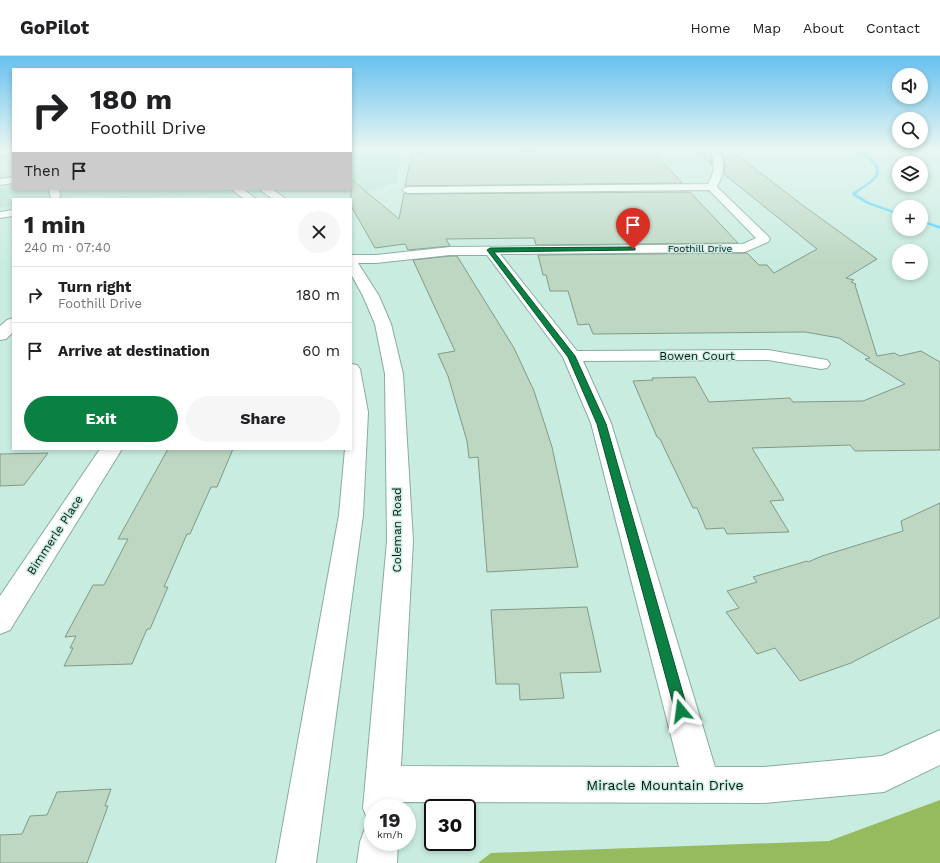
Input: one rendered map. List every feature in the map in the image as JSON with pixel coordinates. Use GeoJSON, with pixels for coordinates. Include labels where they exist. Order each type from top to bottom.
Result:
{"type":"FeatureCollection","features":[{"type":"Feature","properties":{"kind":"street"},"geometry":{"type":"LineString","coordinates":[[407,190],[712,187]]}},
{"type":"Feature","properties":{"kind":"street","name":"Foothill Drive"},"geometry":{"type":"LineString","coordinates":[[352,260],[376,259],[450,251],[745,248],[764,239],[712,187]]}},
{"type":"Feature","properties":{"kind":"street"},"geometry":{"type":"LineString","coordinates":[[238,190],[250,198]]}},
{"type":"Feature","properties":{"kind":"street"},"geometry":{"type":"LineString","coordinates":[[267,190],[279,198]]}},
{"type":"Feature","properties":{"kind":"street"},"geometry":{"type":"LineString","coordinates":[[0,216],[12,213]]}},
{"type":"Feature","properties":{"kind":"street"},"geometry":{"type":"LineString","coordinates":[[490,250],[572,356],[601,424],[702,785]]}},
{"type":"Feature","properties":{"kind":"street","name":"Coleman Road"},"geometry":{"type":"LineString","coordinates":[[352,263],[361,292],[383,324],[394,374],[400,542],[382,796]]}},
{"type":"Feature","properties":{"kind":"street"},"geometry":{"type":"LineString","coordinates":[[0,335],[12,324]]}},
{"type":"Feature","properties":{"kind":"street","name":"Bowen Court"},"geometry":{"type":"LineString","coordinates":[[572,356],[768,356],[821,364]]}},
{"type":"Feature","properties":{"kind":"street"},"geometry":{"type":"LineString","coordinates":[[296,863],[351,515],[358,412],[352,375]]}},
{"type":"Feature","properties":{"kind":"street","name":"Bimmerle Place"},"geometry":{"type":"LineString","coordinates":[[0,621],[110,450]]}},
{"type":"Feature","properties":{"kind":"street","name":"Miracle Mountain Drive"},"geometry":{"type":"LineString","coordinates":[[382,796],[764,784],[884,774],[940,747]]}},
{"type":"Feature","properties":{"kind":"street"},"geometry":{"type":"LineString","coordinates":[[377,863],[378,851]]}},
{"type":"Feature","properties":{"kind":"shaded area"},"geometry":{"type":"Polygon","coordinates":[[[12,186],[12,190],[352,190],[352,186],[385,186],[365,192],[290,192],[125,198],[74,196],[63,198],[12,198],[12,206],[0,208],[0,188],[12,186]]]}},
{"type":"Feature","properties":{"kind":"green space"},"geometry":{"type":"Polygon","coordinates":[[[940,800],[940,863],[478,863],[491,853],[829,841],[940,800]]]}},
{"type":"Feature","properties":{"kind":"building"},"geometry":{"type":"Polygon","coordinates":[[[352,186],[359,186],[399,219],[404,193],[690,192],[738,243],[536,245],[534,238],[446,239],[450,246],[408,250],[405,244],[375,248],[352,208],[352,186]]]}},
{"type":"Feature","properties":{"kind":"building"},"geometry":{"type":"Polygon","coordinates":[[[738,186],[777,186],[877,259],[846,278],[854,280],[851,282],[856,284],[855,285],[877,356],[894,353],[900,356],[921,351],[940,362],[940,450],[855,451],[850,445],[752,448],[784,500],[770,501],[789,532],[727,534],[724,528],[706,529],[697,508],[693,508],[660,439],[657,437],[633,381],[653,380],[652,378],[695,377],[709,402],[790,398],[793,402],[863,401],[905,384],[865,359],[870,358],[839,338],[805,332],[593,334],[589,324],[578,325],[568,291],[550,291],[546,275],[543,275],[538,255],[747,253],[759,265],[767,265],[774,273],[817,249],[738,186]]]}},
{"type":"Feature","properties":{"kind":"building"},"geometry":{"type":"Polygon","coordinates":[[[457,256],[514,348],[534,391],[552,447],[578,567],[487,572],[478,457],[469,458],[467,441],[448,376],[438,354],[455,351],[413,260],[457,256]]]}},
{"type":"Feature","properties":{"kind":"building"},"geometry":{"type":"Polygon","coordinates":[[[167,450],[233,450],[217,487],[211,487],[190,534],[187,534],[164,587],[168,587],[150,629],[147,629],[132,664],[64,666],[73,648],[70,648],[76,636],[65,637],[93,585],[104,585],[128,539],[118,539],[167,450]]]}},
{"type":"Feature","properties":{"kind":"building"},"geometry":{"type":"Polygon","coordinates":[[[48,453],[24,485],[0,486],[0,454],[48,453]]]}},
{"type":"Feature","properties":{"kind":"building"},"geometry":{"type":"Polygon","coordinates":[[[940,503],[940,617],[851,663],[800,681],[775,648],[757,654],[726,612],[739,608],[727,591],[757,582],[753,577],[807,561],[808,562],[822,556],[903,531],[901,521],[940,503]]]}},
{"type":"Feature","properties":{"kind":"building"},"geometry":{"type":"Polygon","coordinates":[[[587,607],[601,672],[560,673],[564,698],[520,700],[519,684],[496,684],[491,610],[587,607]]]}},
{"type":"Feature","properties":{"kind":"building"},"geometry":{"type":"Polygon","coordinates":[[[111,789],[105,806],[108,806],[87,863],[0,863],[0,835],[22,834],[30,816],[47,815],[57,792],[111,789]]]}},
{"type":"Feature","properties":{"kind":"waterway"},"geometry":{"type":"LineString","coordinates":[[867,186],[854,193],[854,195],[868,203],[892,212]]}},
{"type":"Feature","properties":{"kind":"waterway"},"geometry":{"type":"LineString","coordinates":[[928,224],[940,228]]}},
{"type":"Feature","properties":{"kind":"route"},"geometry":{"type":"LineString","coordinates":[[633,249],[490,250],[572,356],[601,424],[681,711]]}}]}
